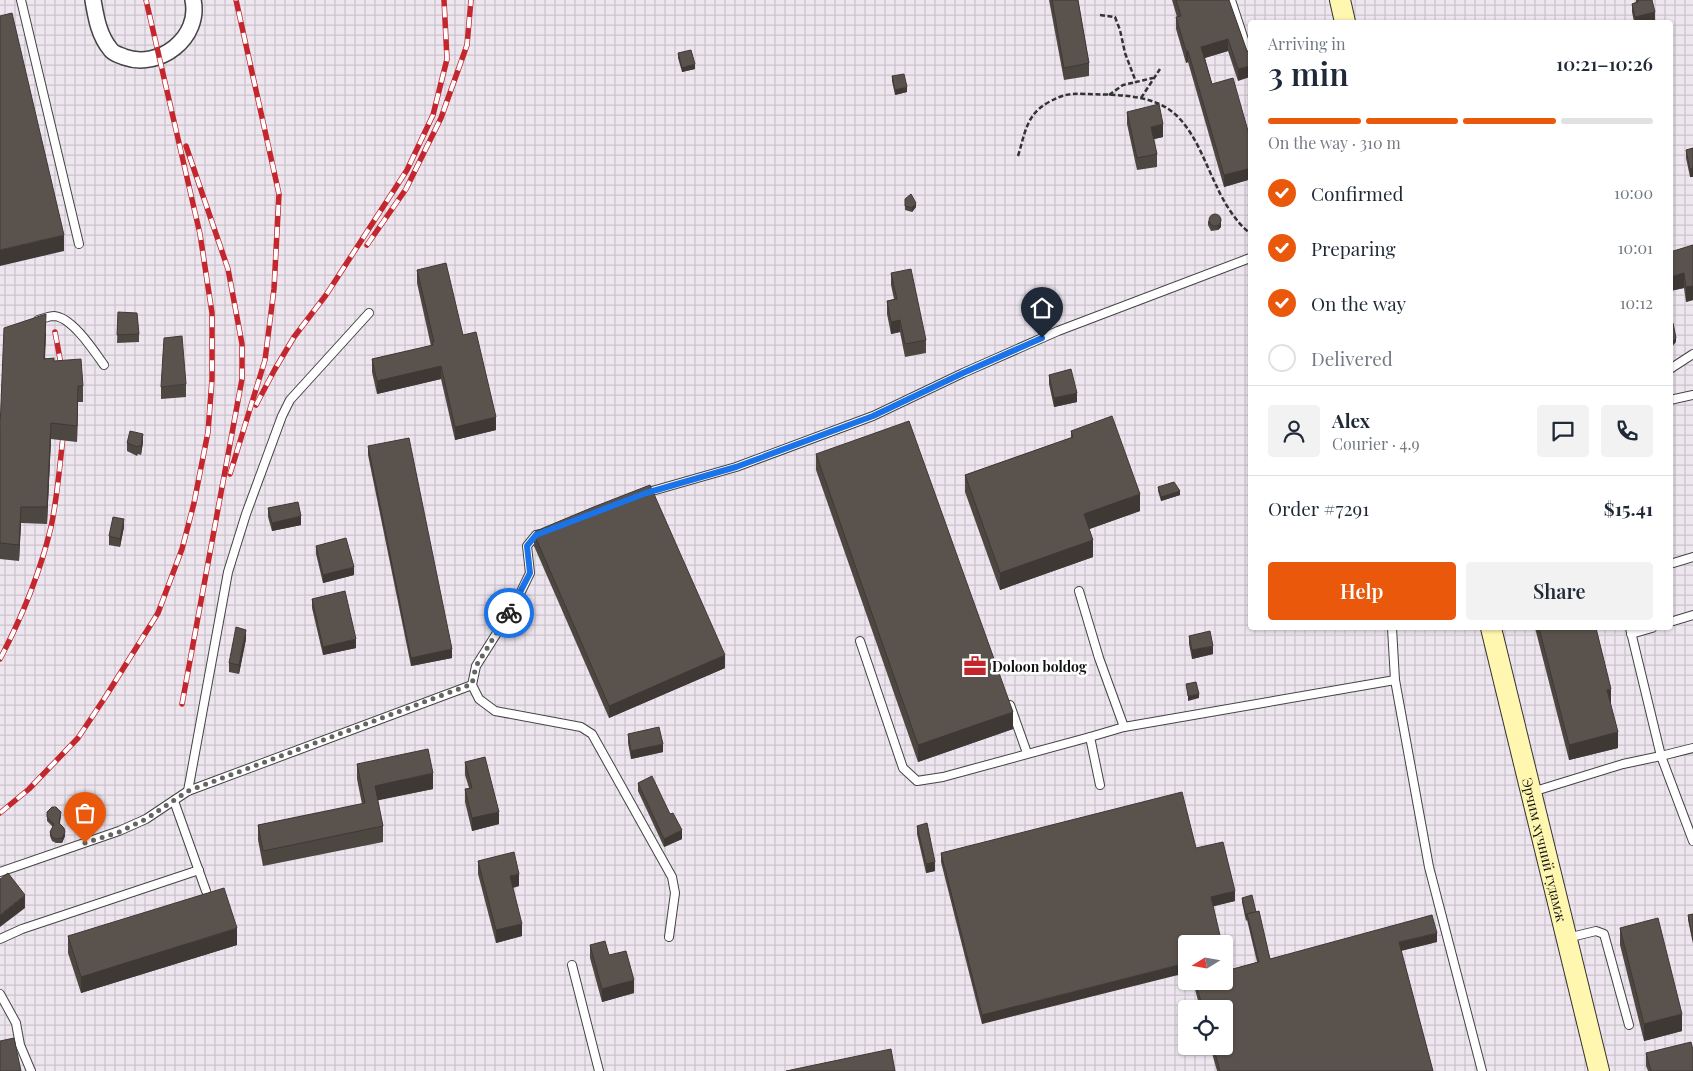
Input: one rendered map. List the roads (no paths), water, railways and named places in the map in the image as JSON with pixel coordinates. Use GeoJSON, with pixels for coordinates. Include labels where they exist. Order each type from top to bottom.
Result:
{"type":"FeatureCollection","features":[{"type":"Feature","properties":{"kind":"main road"},"geometry":{"type":"LineString","coordinates":[[1340,0],[1345,20]]}},
{"type":"Feature","properties":{"kind":"main road","name":"Эрчим хүчний гудамж"},"geometry":{"type":"LineString","coordinates":[[1491,630],[1599,1071]]}},
{"type":"Feature","properties":{"kind":"street"},"geometry":{"type":"LineString","coordinates":[[92,0],[99,30],[112,52],[132,60],[158,58],[172,52],[188,32],[196,11],[193,0]]}},
{"type":"Feature","properties":{"kind":"lane"},"geometry":{"type":"LineString","coordinates":[[21,0],[79,244]]}},
{"type":"Feature","properties":{"kind":"lane"},"geometry":{"type":"LineString","coordinates":[[1232,0],[1248,52]]}},
{"type":"Feature","properties":{"kind":"lane"},"geometry":{"type":"LineString","coordinates":[[639,496],[736,467],[873,416],[1058,331],[1248,259]]}},
{"type":"Feature","properties":{"kind":"lane"},"geometry":{"type":"LineString","coordinates":[[188,791],[228,572],[246,514],[278,425],[290,400],[369,313]]}},
{"type":"Feature","properties":{"kind":"lane"},"geometry":{"type":"LineString","coordinates":[[27,323],[54,316],[69,322],[90,345],[104,365]]}},
{"type":"Feature","properties":{"kind":"lane"},"geometry":{"type":"LineString","coordinates":[[1673,367],[1693,354]]}},
{"type":"Feature","properties":{"kind":"lane"},"geometry":{"type":"LineString","coordinates":[[1673,399],[1693,395]]}},
{"type":"Feature","properties":{"kind":"lane"},"geometry":{"type":"LineString","coordinates":[[545,532],[536,535],[527,546],[530,573],[514,606],[476,666],[472,684],[479,699],[495,711],[581,727],[592,734],[672,877],[675,893],[669,936]]}},
{"type":"Feature","properties":{"kind":"lane"},"geometry":{"type":"LineString","coordinates":[[1673,563],[1693,557]]}},
{"type":"Feature","properties":{"kind":"lane"},"geometry":{"type":"LineString","coordinates":[[1078,591],[1099,658],[1124,727]]}},
{"type":"Feature","properties":{"kind":"lane"},"geometry":{"type":"LineString","coordinates":[[1673,621],[1693,615]]}},
{"type":"Feature","properties":{"kind":"lane"},"geometry":{"type":"LineString","coordinates":[[1392,630],[1395,680],[1429,867],[1482,1071]]}},
{"type":"Feature","properties":{"kind":"lane"},"geometry":{"type":"LineString","coordinates":[[1630,631],[1661,756],[1693,841]]}},
{"type":"Feature","properties":{"kind":"lane"},"geometry":{"type":"LineString","coordinates":[[860,642],[903,768],[917,781],[944,777],[1124,727],[1395,680]]}},
{"type":"Feature","properties":{"kind":"lane"},"geometry":{"type":"LineString","coordinates":[[0,872],[119,832],[146,819],[188,791],[472,684]]}},
{"type":"Feature","properties":{"kind":"lane"},"geometry":{"type":"LineString","coordinates":[[1007,697],[1027,753]]}},
{"type":"Feature","properties":{"kind":"lane"},"geometry":{"type":"LineString","coordinates":[[1090,737],[1100,785]]}},
{"type":"Feature","properties":{"kind":"lane"},"geometry":{"type":"LineString","coordinates":[[1531,792],[1623,764],[1693,748]]}},
{"type":"Feature","properties":{"kind":"lane"},"geometry":{"type":"LineString","coordinates":[[174,801],[206,891]]}},
{"type":"Feature","properties":{"kind":"lane"},"geometry":{"type":"LineString","coordinates":[[0,939],[22,929],[199,870]]}},
{"type":"Feature","properties":{"kind":"lane"},"geometry":{"type":"LineString","coordinates":[[1567,938],[1596,931],[1604,934],[1629,1025]]}},
{"type":"Feature","properties":{"kind":"lane"},"geometry":{"type":"LineString","coordinates":[[572,965],[599,1071]]}},
{"type":"Feature","properties":{"kind":"lane"},"geometry":{"type":"LineString","coordinates":[[0,994],[16,1023],[20,1045],[31,1071]]}},
{"type":"Feature","properties":{"kind":"railway"},"geometry":{"type":"LineString","coordinates":[[0,813],[29,789],[78,738],[158,613],[182,549],[194,503],[208,432],[212,379],[212,313],[200,234],[146,0]]}},
{"type":"Feature","properties":{"kind":"railway"},"geometry":{"type":"LineString","coordinates":[[230,474],[265,360],[274,289],[279,194],[236,0]]}},
{"type":"Feature","properties":{"kind":"railway"},"geometry":{"type":"LineString","coordinates":[[256,405],[294,337],[326,295],[407,170],[433,115],[447,59],[444,0]]}},
{"type":"Feature","properties":{"kind":"railway"},"geometry":{"type":"LineString","coordinates":[[367,245],[406,189],[441,118],[467,45],[471,0]]}},
{"type":"Feature","properties":{"kind":"railway"},"geometry":{"type":"LineString","coordinates":[[182,704],[242,379],[242,344],[228,269],[186,146]]}},
{"type":"Feature","properties":{"kind":"railway"},"geometry":{"type":"LineString","coordinates":[[55,332],[61,375]]}},
{"type":"Feature","properties":{"kind":"railway"},"geometry":{"type":"LineString","coordinates":[[0,659],[30,594],[47,544],[55,502],[64,428]]}},
{"type":"Feature","properties":{"kind":"place","name":"Doloon boldog"},"geometry":{"type":"Point","coordinates":[975,666]}}]}
